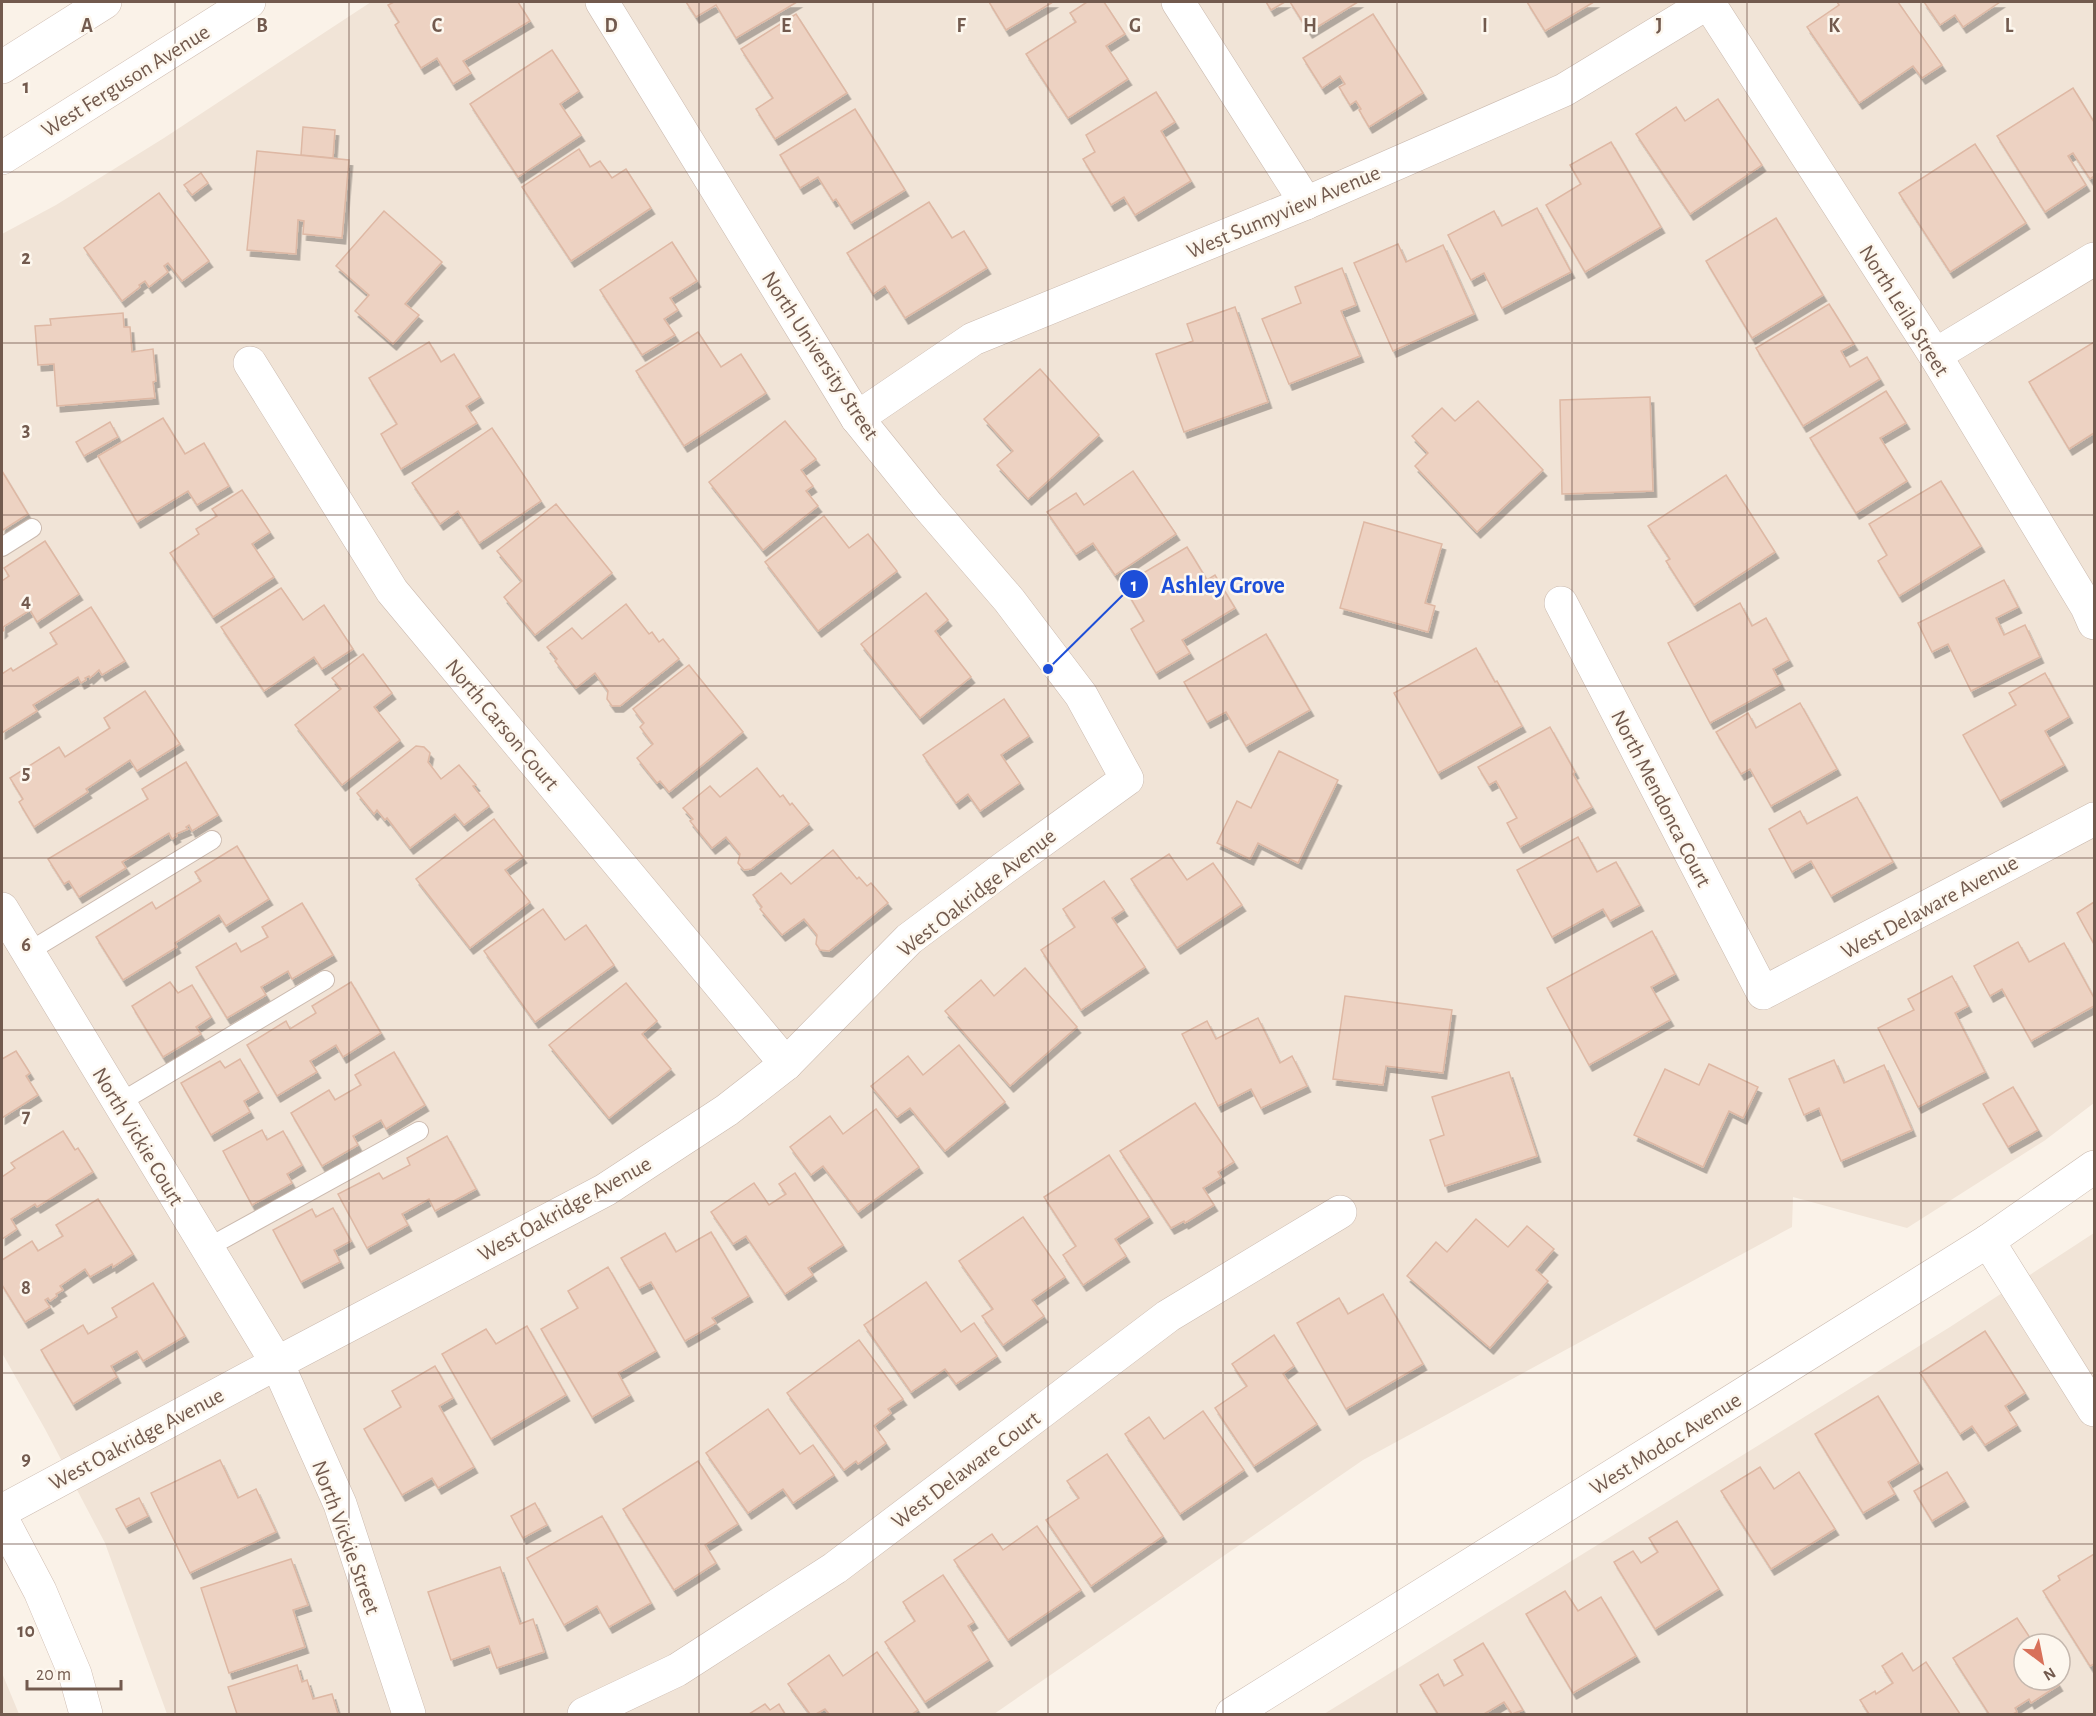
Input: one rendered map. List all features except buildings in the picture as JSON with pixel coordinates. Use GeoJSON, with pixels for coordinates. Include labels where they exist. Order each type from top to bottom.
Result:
{"type":"FeatureCollection","features":[{"type":"Feature","properties":{"kind":"street"},"geometry":{"type":"LineString","coordinates":[[2,67],[105,2]]}},
{"type":"Feature","properties":{"kind":"street","name":"West Ferguson Avenue"},"geometry":{"type":"LineString","coordinates":[[2,158],[249,2]]}},
{"type":"Feature","properties":{"kind":"street","name":"North University Street"},"geometry":{"type":"LineString","coordinates":[[602,2],[856,418],[1009,600],[1081,695],[1128,779]]}},
{"type":"Feature","properties":{"kind":"street"},"geometry":{"type":"LineString","coordinates":[[1178,2],[1306,203]]}},
{"type":"Feature","properties":{"kind":"street","name":"West Sunnyview Avenue"},"geometry":{"type":"LineString","coordinates":[[856,418],[973,339],[1306,203],[1564,90],[1709,2]]}},
{"type":"Feature","properties":{"kind":"street","name":"North Leila Street"},"geometry":{"type":"LineString","coordinates":[[1709,2],[1935,355],[2087,607],[2094,623]]}},
{"type":"Feature","properties":{"kind":"street"},"geometry":{"type":"LineString","coordinates":[[1935,355],[2094,259]]}},
{"type":"Feature","properties":{"kind":"street","name":"North Carson Court"},"geometry":{"type":"LineString","coordinates":[[250,363],[393,591],[786,1064]]}},
{"type":"Feature","properties":{"kind":"street","name":"North Mendonca Court"},"geometry":{"type":"LineString","coordinates":[[1561,603],[1763,993]]}},
{"type":"Feature","properties":{"kind":"street","name":"West Oakridge Avenue"},"geometry":{"type":"LineString","coordinates":[[2,1511],[605,1190],[727,1110],[786,1064],[909,939],[1128,779]]}},
{"type":"Feature","properties":{"kind":"street","name":"West Delaware Avenue"},"geometry":{"type":"LineString","coordinates":[[1763,993],[2094,819]]}},
{"type":"Feature","properties":{"kind":"street","name":"North Vickie Court"},"geometry":{"type":"LineString","coordinates":[[2,909],[277,1363]]}},
{"type":"Feature","properties":{"kind":"street","name":"West Modoc Avenue"},"geometry":{"type":"LineString","coordinates":[[1232,1714],[1988,1241],[2094,1167]]}},
{"type":"Feature","properties":{"kind":"street","name":"West Delaware Court"},"geometry":{"type":"LineString","coordinates":[[584,1714],[677,1670],[835,1568],[1167,1316],[1340,1212]]}},
{"type":"Feature","properties":{"kind":"street"},"geometry":{"type":"LineString","coordinates":[[1988,1241],[2094,1410]]}},
{"type":"Feature","properties":{"kind":"street","name":"North Vickie Street"},"geometry":{"type":"LineString","coordinates":[[277,1363],[340,1504],[409,1714]]}},
{"type":"Feature","properties":{"kind":"street"},"geometry":{"type":"LineString","coordinates":[[2,1519],[45,1602],[75,1674],[86,1714]]}},
{"type":"Feature","properties":{"kind":"lane"},"geometry":{"type":"LineString","coordinates":[[2,547],[32,528]]}},
{"type":"Feature","properties":{"kind":"lane"},"geometry":{"type":"LineString","coordinates":[[28,952],[212,840]]}},
{"type":"Feature","properties":{"kind":"lane"},"geometry":{"type":"LineString","coordinates":[[120,1103],[325,980]]}},
{"type":"Feature","properties":{"kind":"lane"},"geometry":{"type":"LineString","coordinates":[[207,1248],[418,1131]]}},
{"type":"Feature","properties":{"kind":"shaded area"},"geometry":{"type":"Polygon","coordinates":[[[371,2],[2094,2],[2094,1103],[2044,1141],[1907,1228],[1793,1197],[1792,1227],[1363,1460],[994,1714],[167,1714],[105,1543],[2,1353],[2,234],[56,205],[164,138],[371,2]]]}},
{"type":"Feature","properties":{"kind":"shaded area"},"geometry":{"type":"Polygon","coordinates":[[[2094,1233],[2094,1714],[1324,1714],[1950,1327],[2094,1233]]]}},
{"type":"Feature","properties":{"kind":"shaded area"},"geometry":{"type":"Polygon","coordinates":[[[2,1673],[19,1714],[2,1714],[2,1673]]]}},
{"type":"Feature","properties":{"kind":"place","name":"Ashley Grove"},"geometry":{"type":"Point","coordinates":[1048,669]}}]}
